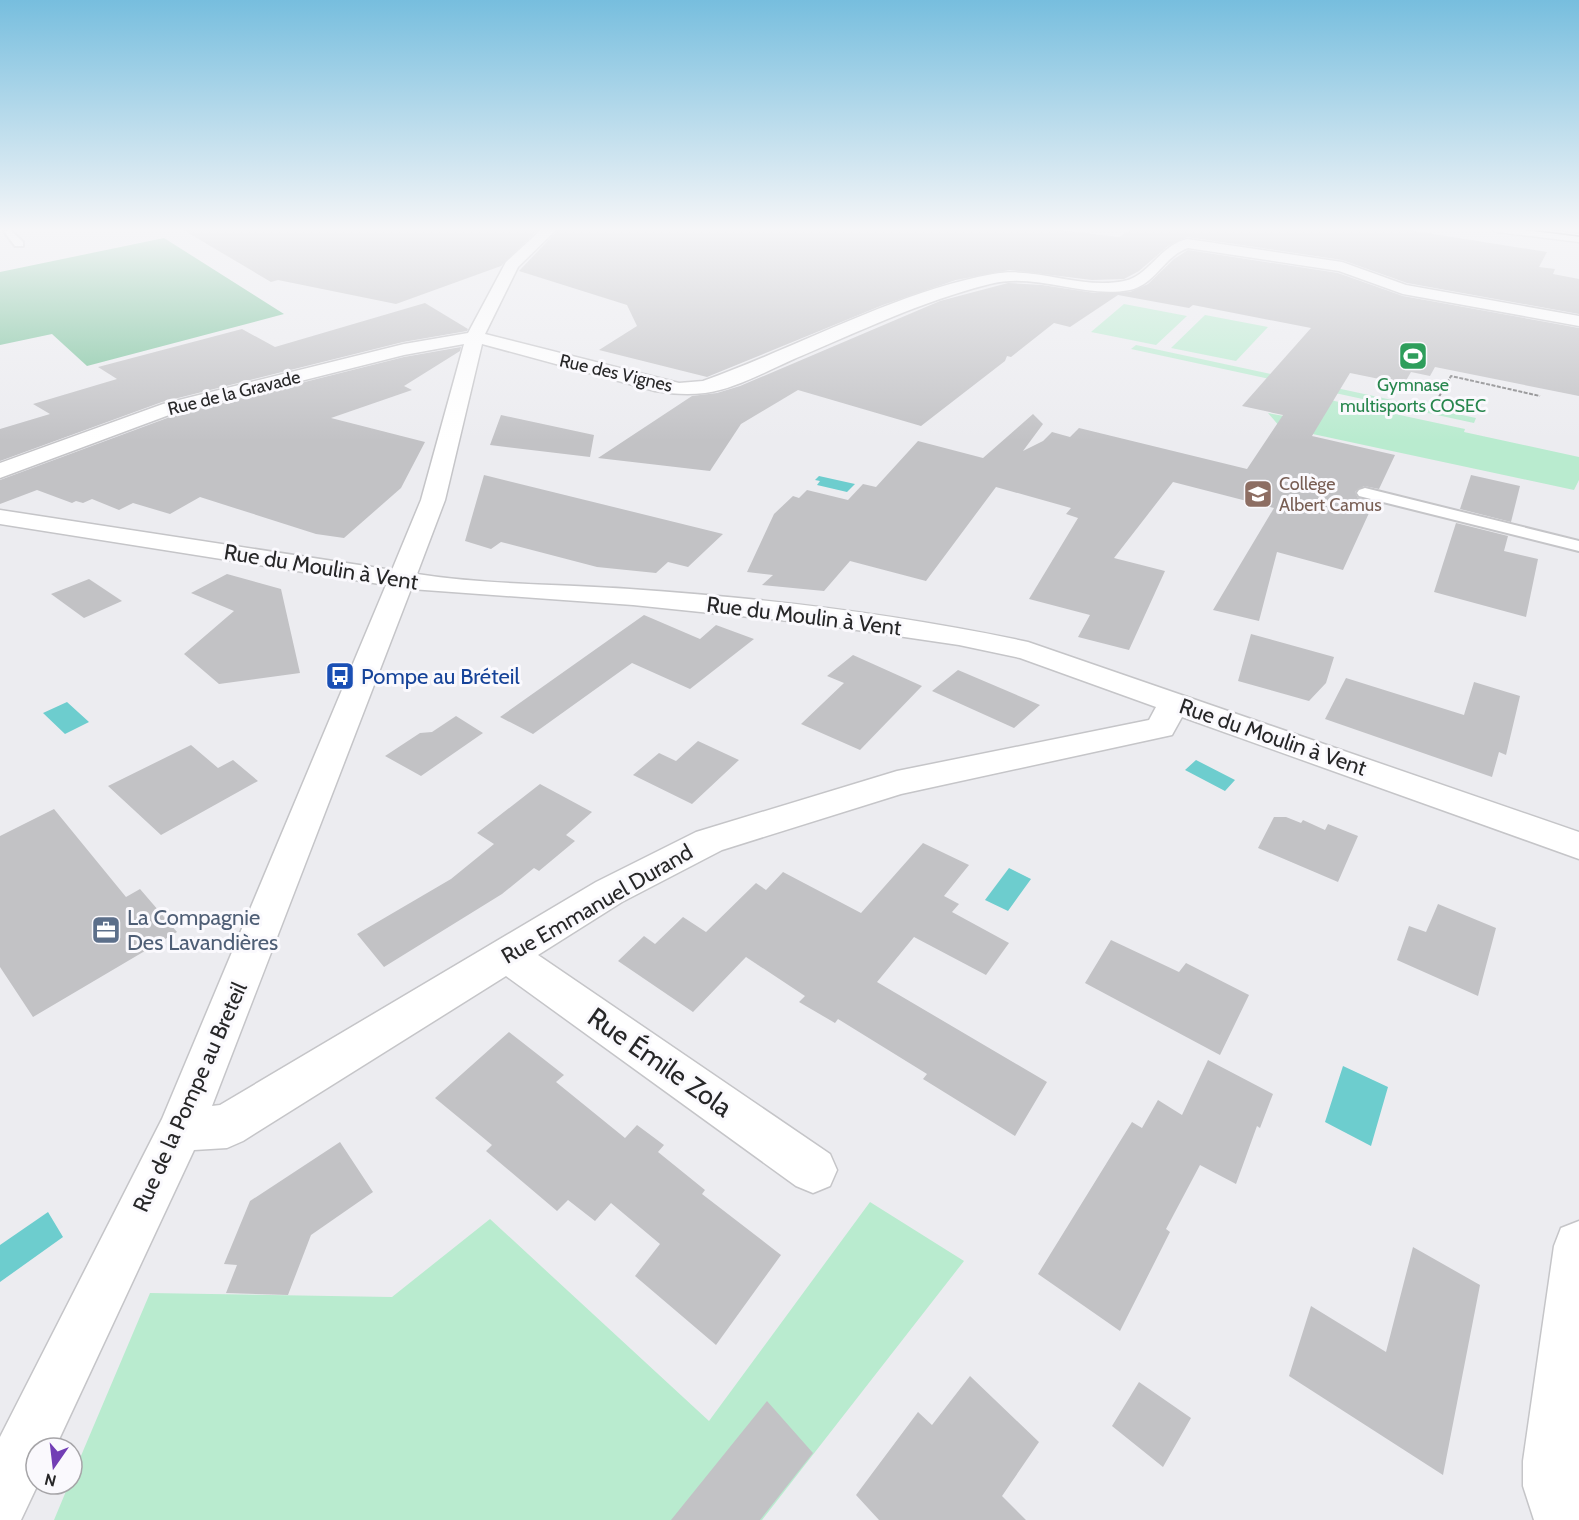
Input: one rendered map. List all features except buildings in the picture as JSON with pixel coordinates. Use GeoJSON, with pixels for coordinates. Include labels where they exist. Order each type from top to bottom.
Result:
{"type":"FeatureCollection","features":[{"type":"Feature","properties":{"kind":"street","name":"Rue de la Pompe au Breteil"},"geometry":{"type":"LineString","coordinates":[[0,1499],[180,1130],[433,500],[475,337],[494,299]]}},
{"type":"Feature","properties":{"kind":"street","name":"Rue des Vignes"},"geometry":{"type":"LineString","coordinates":[[475,337],[655,385],[679,389],[706,387],[928,299]]}},
{"type":"Feature","properties":{"kind":"street","name":"Rue des Vignes"},"geometry":{"type":"LineString","coordinates":[[1458,299],[1579,321]]}},
{"type":"Feature","properties":{"kind":"street","name":"Rue de la Gravade"},"geometry":{"type":"LineString","coordinates":[[0,471],[170,408],[404,350],[475,337]]}},
{"type":"Feature","properties":{"kind":"street","name":"Rue du Moulin à Vent"},"geometry":{"type":"LineString","coordinates":[[0,517],[431,585],[633,597],[917,629],[1028,651],[1579,846]]}},
{"type":"Feature","properties":{"kind":"street","name":"Rue Emmanuel Durand"},"geometry":{"type":"LineString","coordinates":[[180,1130],[226,1126],[609,892],[709,841],[897,783],[1161,728],[1174,703]]}},
{"type":"Feature","properties":{"kind":"street","name":"Rue Émile Zola"},"geometry":{"type":"LineString","coordinates":[[507,955],[813,1170]]}},
{"type":"Feature","properties":{"kind":"street"},"geometry":{"type":"LineString","coordinates":[[1564,1520],[1552,1486],[1552,1461],[1579,1246]]}},
{"type":"Feature","properties":{"kind":"lane"},"geometry":{"type":"LineString","coordinates":[[1365,493],[1579,546]]}},
{"type":"Feature","properties":{"kind":"path"},"geometry":{"type":"LineString","coordinates":[[1436,402],[1451,376],[1540,396]]}},
{"type":"Feature","properties":{"kind":"green space"},"geometry":{"type":"Polygon","coordinates":[[[0,299],[260,299],[284,314],[87,366],[52,334],[0,345],[0,299]]]}},
{"type":"Feature","properties":{"kind":"green space"},"geometry":{"type":"Polygon","coordinates":[[[1124,304],[1187,316],[1156,345],[1091,332],[1124,304]]]}},
{"type":"Feature","properties":{"kind":"green space"},"geometry":{"type":"Polygon","coordinates":[[[1205,315],[1268,327],[1236,361],[1171,348],[1205,315]]]}},
{"type":"Feature","properties":{"kind":"green space"},"geometry":{"type":"Polygon","coordinates":[[[1136,345],[1476,418],[1474,423],[1131,349],[1136,345]]]}},
{"type":"Feature","properties":{"kind":"green space"},"geometry":{"type":"Polygon","coordinates":[[[1316,397],[1465,429],[1464,432],[1579,457],[1579,480],[1574,490],[1280,427],[1268,413],[1300,419],[1316,397]]]}},
{"type":"Feature","properties":{"kind":"green space"},"geometry":{"type":"Polygon","coordinates":[[[870,1202],[964,1261],[762,1520],[54,1520],[64,1496],[84,1496],[84,1449],[150,1293],[392,1297],[490,1219],[709,1421],[870,1202]]]}},
{"type":"Feature","properties":{"kind":"water"},"geometry":{"type":"Polygon","coordinates":[[[819,476],[855,484],[847,492],[817,485],[820,481],[815,480],[819,476]]]}},
{"type":"Feature","properties":{"kind":"water"},"geometry":{"type":"Polygon","coordinates":[[[67,702],[89,722],[65,734],[43,713],[67,702]]]}},
{"type":"Feature","properties":{"kind":"water"},"geometry":{"type":"Polygon","coordinates":[[[1196,760],[1235,780],[1225,791],[1185,770],[1196,760]]]}},
{"type":"Feature","properties":{"kind":"water"},"geometry":{"type":"Polygon","coordinates":[[[1009,868],[1031,879],[1008,911],[985,900],[1009,868]]]}},
{"type":"Feature","properties":{"kind":"water"},"geometry":{"type":"Polygon","coordinates":[[[1343,1066],[1388,1087],[1371,1146],[1325,1122],[1343,1066]]]}},
{"type":"Feature","properties":{"kind":"water"},"geometry":{"type":"Polygon","coordinates":[[[48,1212],[63,1237],[0,1282],[0,1245],[48,1212]]]}},
{"type":"Feature","properties":{"kind":"place","name":"Gymnase multisports COSEC"},"geometry":{"type":"Point","coordinates":[1413,356]}},
{"type":"Feature","properties":{"kind":"place","name":"Collège Albert Camus"},"geometry":{"type":"Point","coordinates":[1258,494]}},
{"type":"Feature","properties":{"kind":"place","name":"Pompe au Bréteil"},"geometry":{"type":"Point","coordinates":[340,676]}},
{"type":"Feature","properties":{"kind":"place","name":"La Compagnie Des Lavandières"},"geometry":{"type":"Point","coordinates":[106,930]}}]}
